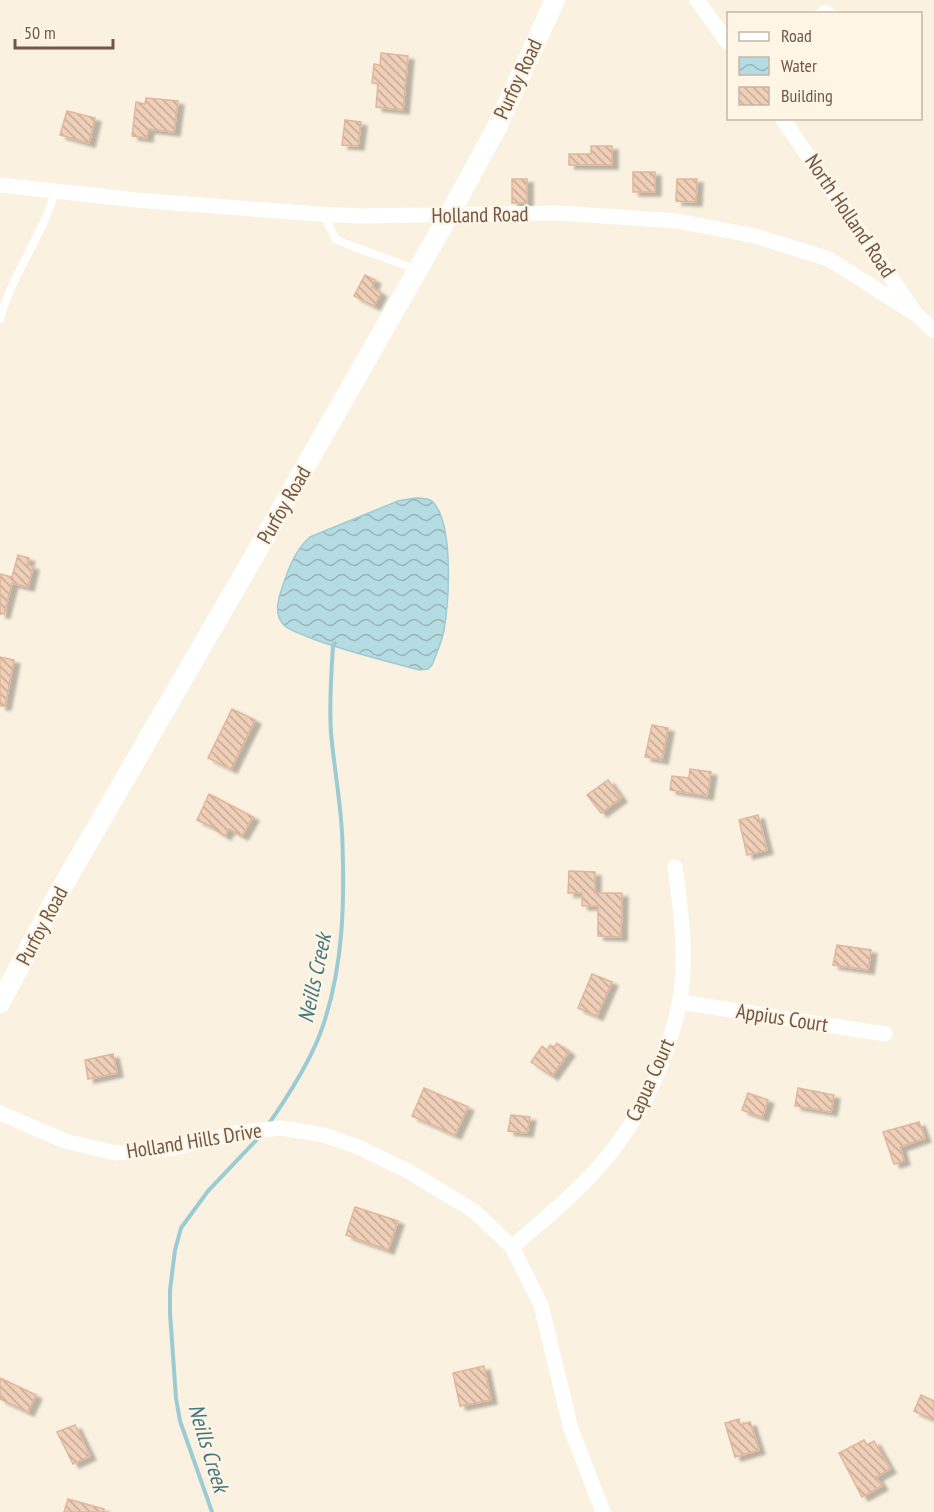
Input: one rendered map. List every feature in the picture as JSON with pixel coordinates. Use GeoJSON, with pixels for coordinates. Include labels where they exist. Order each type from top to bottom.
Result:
{"type":"FeatureCollection","features":[{"type":"Feature","properties":{"kind":"street","name":"Purfoy Road"},"geometry":{"type":"LineString","coordinates":[[0,1003],[57,896],[449,215],[496,129],[555,0]]}},
{"type":"Feature","properties":{"kind":"street"},"geometry":{"type":"LineString","coordinates":[[698,0],[727,40]]}},
{"type":"Feature","properties":{"kind":"street","name":"North Holland Road"},"geometry":{"type":"LineString","coordinates":[[783,120],[917,315]]}},
{"type":"Feature","properties":{"kind":"street","name":"Holland Road"},"geometry":{"type":"LineString","coordinates":[[0,186],[324,214],[559,213],[677,221],[755,236],[829,259],[917,315],[934,330]]}},
{"type":"Feature","properties":{"kind":"street","name":"Capua Court"},"geometry":{"type":"LineString","coordinates":[[512,1247],[563,1203],[597,1169],[629,1128],[644,1102],[667,1050],[680,1002],[683,958],[682,914],[675,867]]}},
{"type":"Feature","properties":{"kind":"street","name":"Appius Court"},"geometry":{"type":"LineString","coordinates":[[680,1002],[885,1034]]}},
{"type":"Feature","properties":{"kind":"street","name":"Holland Hills Drive"},"geometry":{"type":"LineString","coordinates":[[0,1113],[65,1141],[116,1153],[174,1148],[240,1132],[281,1128],[324,1135],[358,1147],[408,1171],[474,1211],[512,1247],[541,1305],[571,1429],[603,1512]]}},
{"type":"Feature","properties":{"kind":"lane"},"geometry":{"type":"LineString","coordinates":[[0,319],[9,291],[48,217],[55,192]]}},
{"type":"Feature","properties":{"kind":"lane"},"geometry":{"type":"LineString","coordinates":[[324,214],[336,240],[418,270]]}},
{"type":"Feature","properties":{"kind":"water"},"geometry":{"type":"Polygon","coordinates":[[[415,498],[433,502],[440,513],[447,545],[448,583],[444,630],[432,665],[428,669],[420,670],[335,647],[295,632],[283,624],[278,615],[280,595],[294,559],[310,537],[398,501],[415,498]]]}},
{"type":"Feature","properties":{"kind":"building"},"geometry":{"type":"Polygon","coordinates":[[[381,53],[408,56],[403,110],[376,107],[378,84],[372,83],[374,64],[380,65],[381,53]]]}},
{"type":"Feature","properties":{"kind":"building"},"geometry":{"type":"Polygon","coordinates":[[[146,98],[178,101],[174,132],[148,129],[147,138],[132,136],[136,102],[145,104],[146,98]]]}},
{"type":"Feature","properties":{"kind":"building"},"geometry":{"type":"Polygon","coordinates":[[[67,111],[95,118],[89,143],[60,135],[67,111]]]}},
{"type":"Feature","properties":{"kind":"building"},"geometry":{"type":"Polygon","coordinates":[[[345,120],[361,122],[358,146],[342,145],[345,120]]]}},
{"type":"Feature","properties":{"kind":"building"},"geometry":{"type":"Polygon","coordinates":[[[591,146],[612,146],[612,165],[569,165],[569,154],[591,154],[591,146]]]}},
{"type":"Feature","properties":{"kind":"building"},"geometry":{"type":"Polygon","coordinates":[[[633,172],[655,172],[655,192],[633,192],[633,172]]]}},
{"type":"Feature","properties":{"kind":"building"},"geometry":{"type":"Polygon","coordinates":[[[512,179],[527,179],[527,203],[512,203],[512,179]]]}},
{"type":"Feature","properties":{"kind":"building"},"geometry":{"type":"Polygon","coordinates":[[[677,179],[697,179],[696,202],[676,201],[677,179]]]}},
{"type":"Feature","properties":{"kind":"building"},"geometry":{"type":"Polygon","coordinates":[[[365,275],[375,280],[372,287],[381,293],[374,306],[354,296],[365,275]]]}},
{"type":"Feature","properties":{"kind":"building"},"geometry":{"type":"Polygon","coordinates":[[[18,555],[29,558],[27,565],[33,566],[28,587],[12,583],[4,614],[0,614],[0,574],[12,577],[18,555]]]}},
{"type":"Feature","properties":{"kind":"building"},"geometry":{"type":"Polygon","coordinates":[[[0,657],[14,660],[5,706],[0,706],[0,657]]]}},
{"type":"Feature","properties":{"kind":"building"},"geometry":{"type":"Polygon","coordinates":[[[232,709],[255,720],[231,769],[208,758],[232,709]]]}},
{"type":"Feature","properties":{"kind":"building"},"geometry":{"type":"Polygon","coordinates":[[[652,725],[668,728],[662,760],[645,757],[652,725]]]}},
{"type":"Feature","properties":{"kind":"building"},"geometry":{"type":"Polygon","coordinates":[[[690,769],[711,772],[707,796],[670,790],[672,776],[689,778],[690,769]]]}},
{"type":"Feature","properties":{"kind":"building"},"geometry":{"type":"Polygon","coordinates":[[[608,780],[621,798],[601,813],[587,795],[608,780]]]}},
{"type":"Feature","properties":{"kind":"building"},"geometry":{"type":"Polygon","coordinates":[[[209,794],[253,817],[242,836],[229,829],[225,836],[215,828],[197,820],[209,794]]]}},
{"type":"Feature","properties":{"kind":"building"},"geometry":{"type":"Polygon","coordinates":[[[758,815],[767,850],[747,855],[739,820],[758,815]]]}},
{"type":"Feature","properties":{"kind":"building"},"geometry":{"type":"Polygon","coordinates":[[[569,871],[595,872],[595,893],[622,893],[621,937],[598,936],[598,906],[582,906],[582,893],[568,893],[569,871]]]}},
{"type":"Feature","properties":{"kind":"building"},"geometry":{"type":"Polygon","coordinates":[[[837,945],[871,950],[868,970],[833,965],[837,945]]]}},
{"type":"Feature","properties":{"kind":"building"},"geometry":{"type":"Polygon","coordinates":[[[592,974],[612,982],[597,1016],[578,1008],[592,974]]]}},
{"type":"Feature","properties":{"kind":"building"},"geometry":{"type":"Polygon","coordinates":[[[557,1043],[569,1052],[552,1076],[531,1062],[542,1046],[547,1050],[550,1045],[554,1047],[557,1043]]]}},
{"type":"Feature","properties":{"kind":"building"},"geometry":{"type":"Polygon","coordinates":[[[113,1054],[117,1073],[88,1079],[85,1060],[113,1054]]]}},
{"type":"Feature","properties":{"kind":"building"},"geometry":{"type":"Polygon","coordinates":[[[424,1088],[468,1107],[455,1135],[412,1116],[424,1088]]]}},
{"type":"Feature","properties":{"kind":"building"},"geometry":{"type":"Polygon","coordinates":[[[798,1088],[834,1095],[831,1112],[795,1106],[798,1088]]]}},
{"type":"Feature","properties":{"kind":"building"},"geometry":{"type":"Polygon","coordinates":[[[748,1093],[768,1100],[762,1117],[742,1110],[748,1093]]]}},
{"type":"Feature","properties":{"kind":"building"},"geometry":{"type":"Polygon","coordinates":[[[511,1115],[530,1117],[527,1133],[508,1131],[511,1115]]]}},
{"type":"Feature","properties":{"kind":"building"},"geometry":{"type":"Polygon","coordinates":[[[919,1122],[925,1138],[900,1147],[904,1161],[894,1164],[883,1132],[919,1122]]]}},
{"type":"Feature","properties":{"kind":"building"},"geometry":{"type":"Polygon","coordinates":[[[355,1207],[398,1221],[388,1250],[346,1235],[355,1207]]]}},
{"type":"Feature","properties":{"kind":"building"},"geometry":{"type":"Polygon","coordinates":[[[484,1366],[491,1400],[460,1406],[453,1373],[484,1366]]]}},
{"type":"Feature","properties":{"kind":"building"},"geometry":{"type":"Polygon","coordinates":[[[0,1378],[36,1395],[28,1412],[0,1399],[0,1378]]]}},
{"type":"Feature","properties":{"kind":"building"},"geometry":{"type":"Polygon","coordinates":[[[921,1395],[934,1401],[934,1420],[914,1411],[921,1395]]]}},
{"type":"Feature","properties":{"kind":"building"},"geometry":{"type":"Polygon","coordinates":[[[739,1419],[740,1425],[750,1422],[759,1450],[735,1457],[725,1423],[739,1419]]]}},
{"type":"Feature","properties":{"kind":"building"},"geometry":{"type":"Polygon","coordinates":[[[75,1425],[90,1456],[73,1464],[57,1432],[75,1425]]]}},
{"type":"Feature","properties":{"kind":"building"},"geometry":{"type":"Polygon","coordinates":[[[864,1440],[867,1445],[874,1441],[890,1469],[876,1477],[882,1486],[862,1497],[839,1453],[864,1440]]]}},
{"type":"Feature","properties":{"kind":"building"},"geometry":{"type":"Polygon","coordinates":[[[68,1499],[104,1509],[103,1512],[64,1512],[68,1499]]]}},
{"type":"Feature","properties":{"kind":"waterway","name":"Neills Creek"},"geometry":{"type":"LineString","coordinates":[[268,1125],[297,1081],[320,1034],[328,1010],[338,960],[343,908],[343,857],[330,722],[333,646],[335,643]]}},
{"type":"Feature","properties":{"kind":"waterway","name":"Neills Creek"},"geometry":{"type":"LineString","coordinates":[[212,1512],[180,1421],[176,1398],[170,1313],[170,1290],[175,1250],[181,1228],[208,1191],[263,1133]]}}]}
